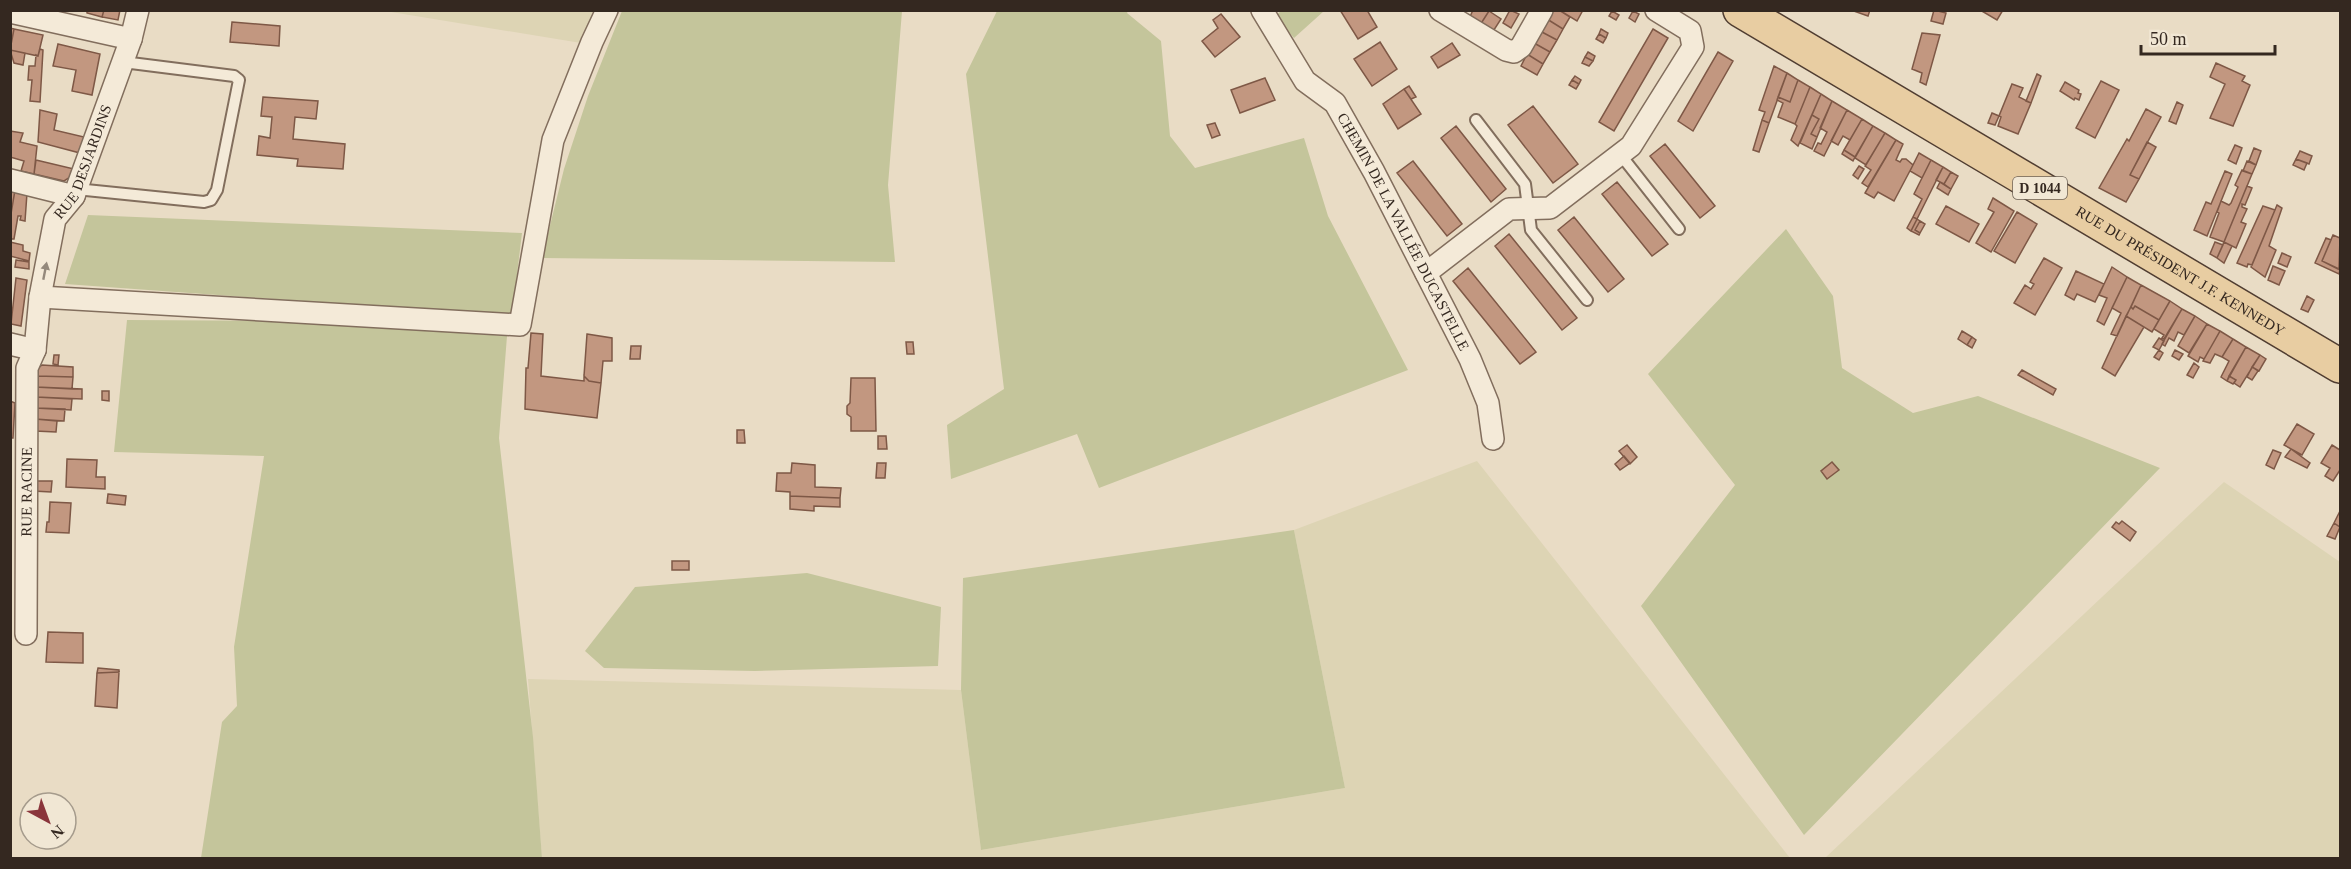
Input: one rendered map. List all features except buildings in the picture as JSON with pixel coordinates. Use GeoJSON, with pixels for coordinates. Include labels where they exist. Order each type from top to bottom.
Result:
{"type":"FeatureCollection","features":[{"type":"Feature","properties":{"kind":"main road","name":"RUE DU PRÉSIDENT J.F. KENNEDY"},"geometry":{"type":"LineString","coordinates":[[1740,10],[2340,366]]}},
{"type":"Feature","properties":{"kind":"street","name":"RUE DESJARDINS"},"geometry":{"type":"LineString","coordinates":[[35,350],[40,297],[55,219],[75,192],[131,39],[138,10]]}},
{"type":"Feature","properties":{"kind":"street"},"geometry":{"type":"LineString","coordinates":[[40,297],[520,325],[553,140],[607,10]]}},
{"type":"Feature","properties":{"kind":"street","name":"CHEMIN DE LA VALLÉE DUCASTELLE"},"geometry":{"type":"LineString","coordinates":[[1262,10],[1305,81],[1335,103],[1374,172],[1470,359],[1488,403],[1493,440]]}},
{"type":"Feature","properties":{"kind":"street"},"geometry":{"type":"LineString","coordinates":[[1440,10],[1506,50],[1514,52],[1521,47],[1542,10]]}},
{"type":"Feature","properties":{"kind":"street"},"geometry":{"type":"LineString","coordinates":[[1426,273],[1509,209],[1550,208],[1631,146],[1693,48],[1690,31],[1656,10]]}},
{"type":"Feature","properties":{"kind":"street"},"geometry":{"type":"LineString","coordinates":[[10,12],[131,39]]}},
{"type":"Feature","properties":{"kind":"street"},"geometry":{"type":"LineString","coordinates":[[10,180],[75,192]]}},
{"type":"Feature","properties":{"kind":"street"},"geometry":{"type":"LineString","coordinates":[[10,344],[35,350]]}},
{"type":"Feature","properties":{"kind":"street","name":"RUE RACINE"},"geometry":{"type":"LineString","coordinates":[[26,634],[18,445],[27,368],[35,350]]}},
{"type":"Feature","properties":{"kind":"lane"},"geometry":{"type":"LineString","coordinates":[[75,192],[204,202],[211,200],[217,190],[239,80],[234,76],[123,62]]}},
{"type":"Feature","properties":{"kind":"lane"},"geometry":{"type":"LineString","coordinates":[[1476,120],[1525,184],[1531,230],[1587,300]]}},
{"type":"Feature","properties":{"kind":"lane"},"geometry":{"type":"LineString","coordinates":[[1620,154],[1679,229]]}},
{"type":"Feature","properties":{"kind":"shaded area"},"geometry":{"type":"Polygon","coordinates":[[[385,11],[596,11],[581,43],[385,11]]]}},
{"type":"Feature","properties":{"kind":"shaded area"},"geometry":{"type":"Polygon","coordinates":[[[1477,461],[1790,858],[542,858],[528,679],[961,690],[981,850],[1345,788],[1294,530],[1477,461]]]}},
{"type":"Feature","properties":{"kind":"shaded area"},"geometry":{"type":"Polygon","coordinates":[[[2224,482],[2340,562],[2340,858],[1825,858],[2224,482]]]}},
{"type":"Feature","properties":{"kind":"green space"},"geometry":{"type":"Polygon","coordinates":[[[622,11],[902,11],[888,185],[895,262],[542,258],[564,169],[588,96],[622,11]]]}},
{"type":"Feature","properties":{"kind":"green space"},"geometry":{"type":"Polygon","coordinates":[[[997,11],[1128,11],[1127,13],[1161,41],[1170,136],[1195,168],[1304,138],[1328,216],[1408,370],[1099,488],[1077,434],[951,479],[947,425],[1004,389],[966,74],[997,11]]]}},
{"type":"Feature","properties":{"kind":"green space"},"geometry":{"type":"Polygon","coordinates":[[[1281,11],[1324,11],[1294,38],[1275,16],[1281,11]]]}},
{"type":"Feature","properties":{"kind":"green space"},"geometry":{"type":"Polygon","coordinates":[[[88,215],[522,233],[512,316],[65,284],[88,215]]]}},
{"type":"Feature","properties":{"kind":"green space"},"geometry":{"type":"Polygon","coordinates":[[[1786,229],[1833,296],[1842,368],[1913,413],[1978,396],[2160,468],[1804,835],[1641,606],[1735,485],[1648,374],[1786,229]]]}},
{"type":"Feature","properties":{"kind":"green space"},"geometry":{"type":"Polygon","coordinates":[[[127,320],[285,321],[507,336],[499,438],[533,737],[542,858],[201,858],[222,722],[237,706],[234,647],[264,456],[114,452],[127,320]]]}},
{"type":"Feature","properties":{"kind":"green space"},"geometry":{"type":"Polygon","coordinates":[[[1294,530],[1345,788],[981,850],[961,690],[963,578],[1294,530]]]}},
{"type":"Feature","properties":{"kind":"green space"},"geometry":{"type":"Polygon","coordinates":[[[807,573],[941,607],[938,666],[755,671],[604,668],[585,651],[635,587],[807,573]]]}}]}
